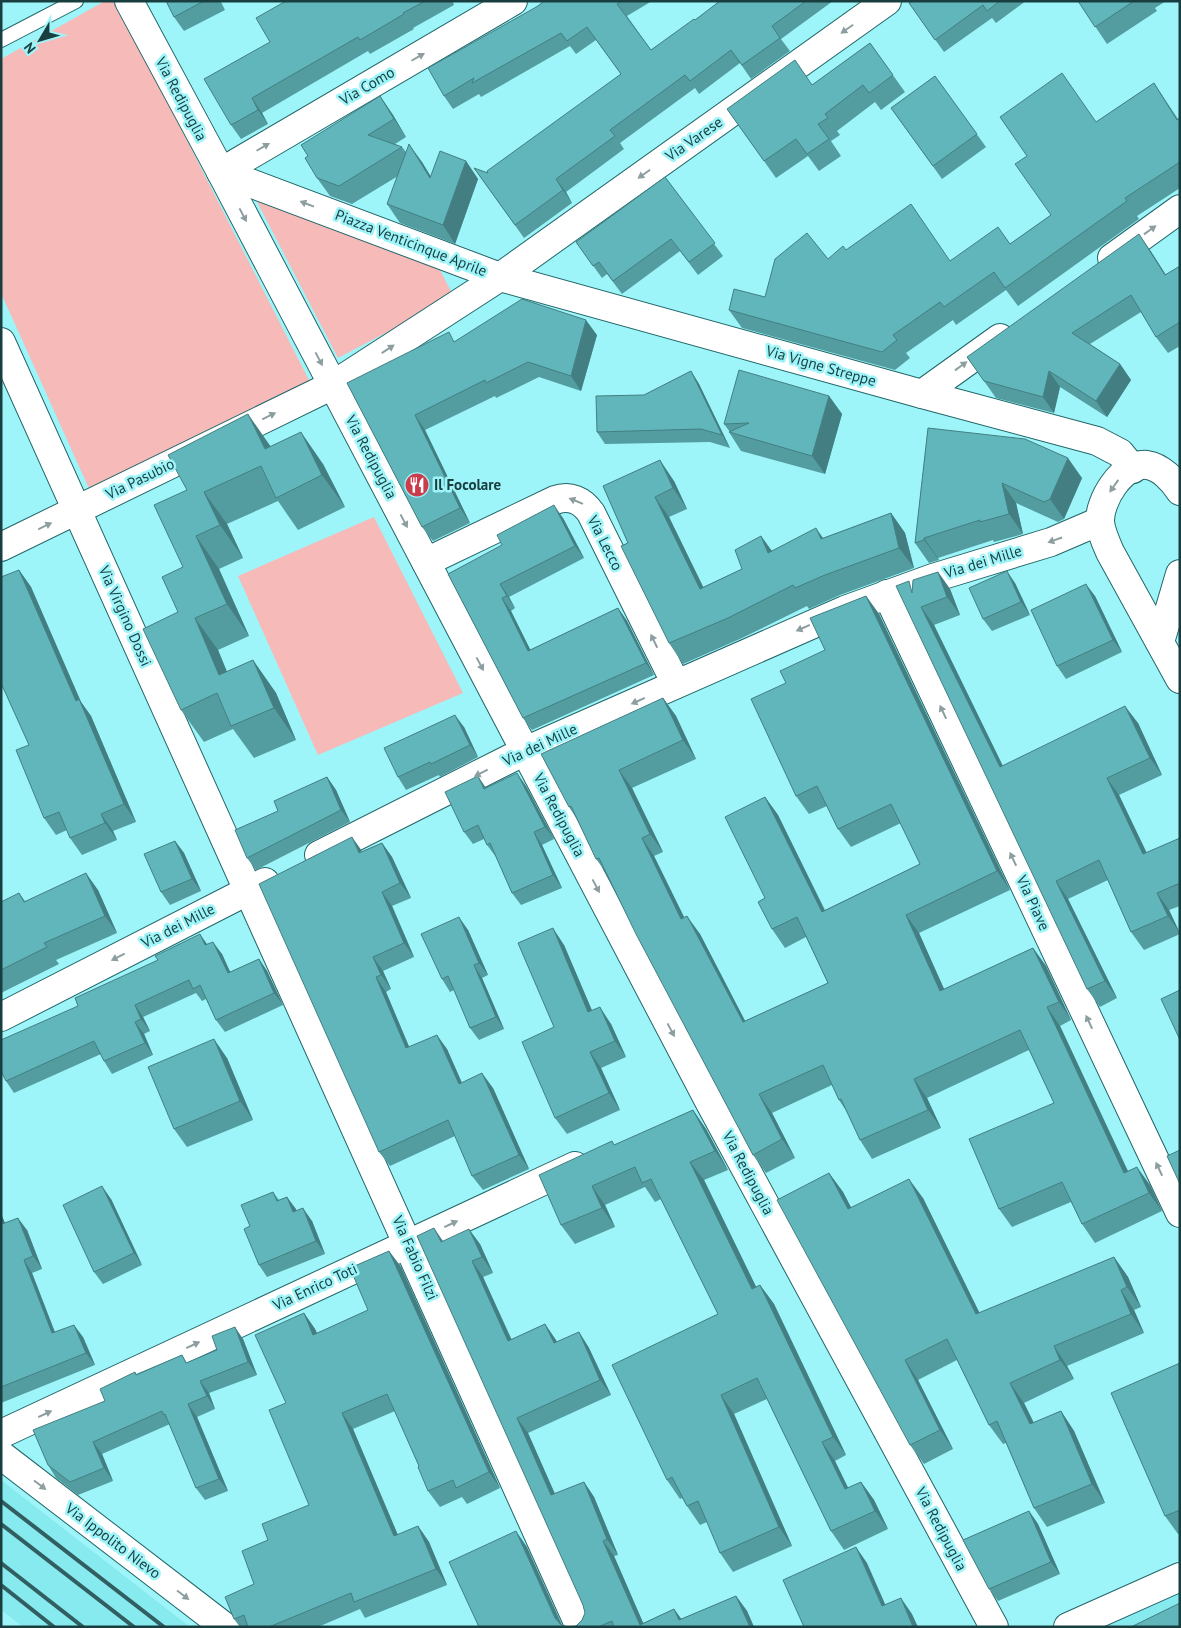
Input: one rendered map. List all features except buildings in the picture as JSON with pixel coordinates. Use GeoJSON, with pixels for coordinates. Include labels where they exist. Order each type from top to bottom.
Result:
{"type":"FeatureCollection","features":[{"type":"Feature","properties":{"kind":"street","name":"Via Redipuglia"},"geometry":{"type":"LineString","coordinates":[[129,1],[333,384],[525,751],[701,1107],[994,1627]]}},
{"type":"Feature","properties":{"kind":"street","name":"Via Como"},"geometry":{"type":"LineString","coordinates":[[221,172],[514,1]]}},
{"type":"Feature","properties":{"kind":"street","name":"Via Varese"},"geometry":{"type":"LineString","coordinates":[[500,277],[887,1]]}},
{"type":"Feature","properties":{"kind":"street","name":"Piazza Venticinque Aprile"},"geometry":{"type":"LineString","coordinates":[[221,172],[500,277]]}},
{"type":"Feature","properties":{"kind":"street"},"geometry":{"type":"LineString","coordinates":[[1091,273],[1180,209]]}},
{"type":"Feature","properties":{"kind":"street","name":"Piazza Venticinque Aprile"},"geometry":{"type":"LineString","coordinates":[[333,384],[500,277]]}},
{"type":"Feature","properties":{"kind":"street","name":"Via Vigne Streppe"},"geometry":{"type":"LineString","coordinates":[[500,277],[1097,441],[1120,453],[1133,468]]}},
{"type":"Feature","properties":{"kind":"street"},"geometry":{"type":"LineString","coordinates":[[922,394],[1018,325]]}},
{"type":"Feature","properties":{"kind":"street","name":"Via Virgino Dossi"},"geometry":{"type":"LineString","coordinates":[[1,342],[249,890]]}},
{"type":"Feature","properties":{"kind":"street","name":"Via Pasubio"},"geometry":{"type":"LineString","coordinates":[[1,547],[333,384]]}},
{"type":"Feature","properties":{"kind":"street"},"geometry":{"type":"LineString","coordinates":[[1180,491],[1171,479],[1154,468],[1142,465],[1133,468],[1114,484],[1105,500],[1100,521],[1110,552],[1180,679]]}},
{"type":"Feature","properties":{"kind":"street","name":"Via Lecco"},"geometry":{"type":"LineString","coordinates":[[426,562],[555,500],[568,498],[577,500],[584,504],[591,513],[676,684]]}},
{"type":"Feature","properties":{"kind":"street","name":"Via dei Mille"},"geometry":{"type":"LineString","coordinates":[[1,1017],[525,751],[845,610],[933,578],[1051,542],[1100,521]]}},
{"type":"Feature","properties":{"kind":"street"},"geometry":{"type":"LineString","coordinates":[[1160,642],[1180,574]]}},
{"type":"Feature","properties":{"kind":"street","name":"Via Piave"},"geometry":{"type":"LineString","coordinates":[[887,594],[1180,1213]]}},
{"type":"Feature","properties":{"kind":"street","name":"Via Fabio Filzi"},"geometry":{"type":"LineString","coordinates":[[249,890],[580,1627]]}},
{"type":"Feature","properties":{"kind":"street","name":"Via Enrico Toti"},"geometry":{"type":"LineString","coordinates":[[1,1434],[595,1157]]}},
{"type":"Feature","properties":{"kind":"street","name":"Via Ippolito Nievo"},"geometry":{"type":"LineString","coordinates":[[1,1456],[225,1627]]}},
{"type":"Feature","properties":{"kind":"street"},"geometry":{"type":"LineString","coordinates":[[1068,1627],[1180,1576]]}},
{"type":"Feature","properties":{"kind":"lane"},"geometry":{"type":"LineString","coordinates":[[1,40],[76,1]]}},
{"type":"Feature","properties":{"kind":"shaded area"},"geometry":{"type":"Polygon","coordinates":[[[105,1],[116,1],[310,382],[91,493],[1,293],[1,59],[105,1]]]}},
{"type":"Feature","properties":{"kind":"shaded area"},"geometry":{"type":"Polygon","coordinates":[[[253,194],[440,270],[454,297],[338,358],[253,194]]]}},
{"type":"Feature","properties":{"kind":"shaded area"},"geometry":{"type":"Polygon","coordinates":[[[374,517],[463,693],[318,755],[238,576],[374,517]]]}},
{"type":"Feature","properties":{"kind":"shaded area"},"geometry":{"type":"Polygon","coordinates":[[[1,1480],[190,1627],[23,1627],[1,1610],[1,1480]]]}},
{"type":"Feature","properties":{"kind":"shaded area"},"geometry":{"type":"Polygon","coordinates":[[[1180,1589],[1180,1627],[1100,1627],[1180,1589]]]}},
{"type":"Feature","properties":{"kind":"railway"},"geometry":{"type":"LineString","coordinates":[[1,1501],[164,1627]]}},
{"type":"Feature","properties":{"kind":"railway"},"geometry":{"type":"LineString","coordinates":[[1,1524],[134,1627]]}},
{"type":"Feature","properties":{"kind":"railway"},"geometry":{"type":"LineString","coordinates":[[1,1563],[83,1627]]}},
{"type":"Feature","properties":{"kind":"railway"},"geometry":{"type":"LineString","coordinates":[[1,1585],[54,1627]]}},
{"type":"Feature","properties":{"kind":"place","name":"Il Focolare"},"geometry":{"type":"Point","coordinates":[417,485]}}]}
